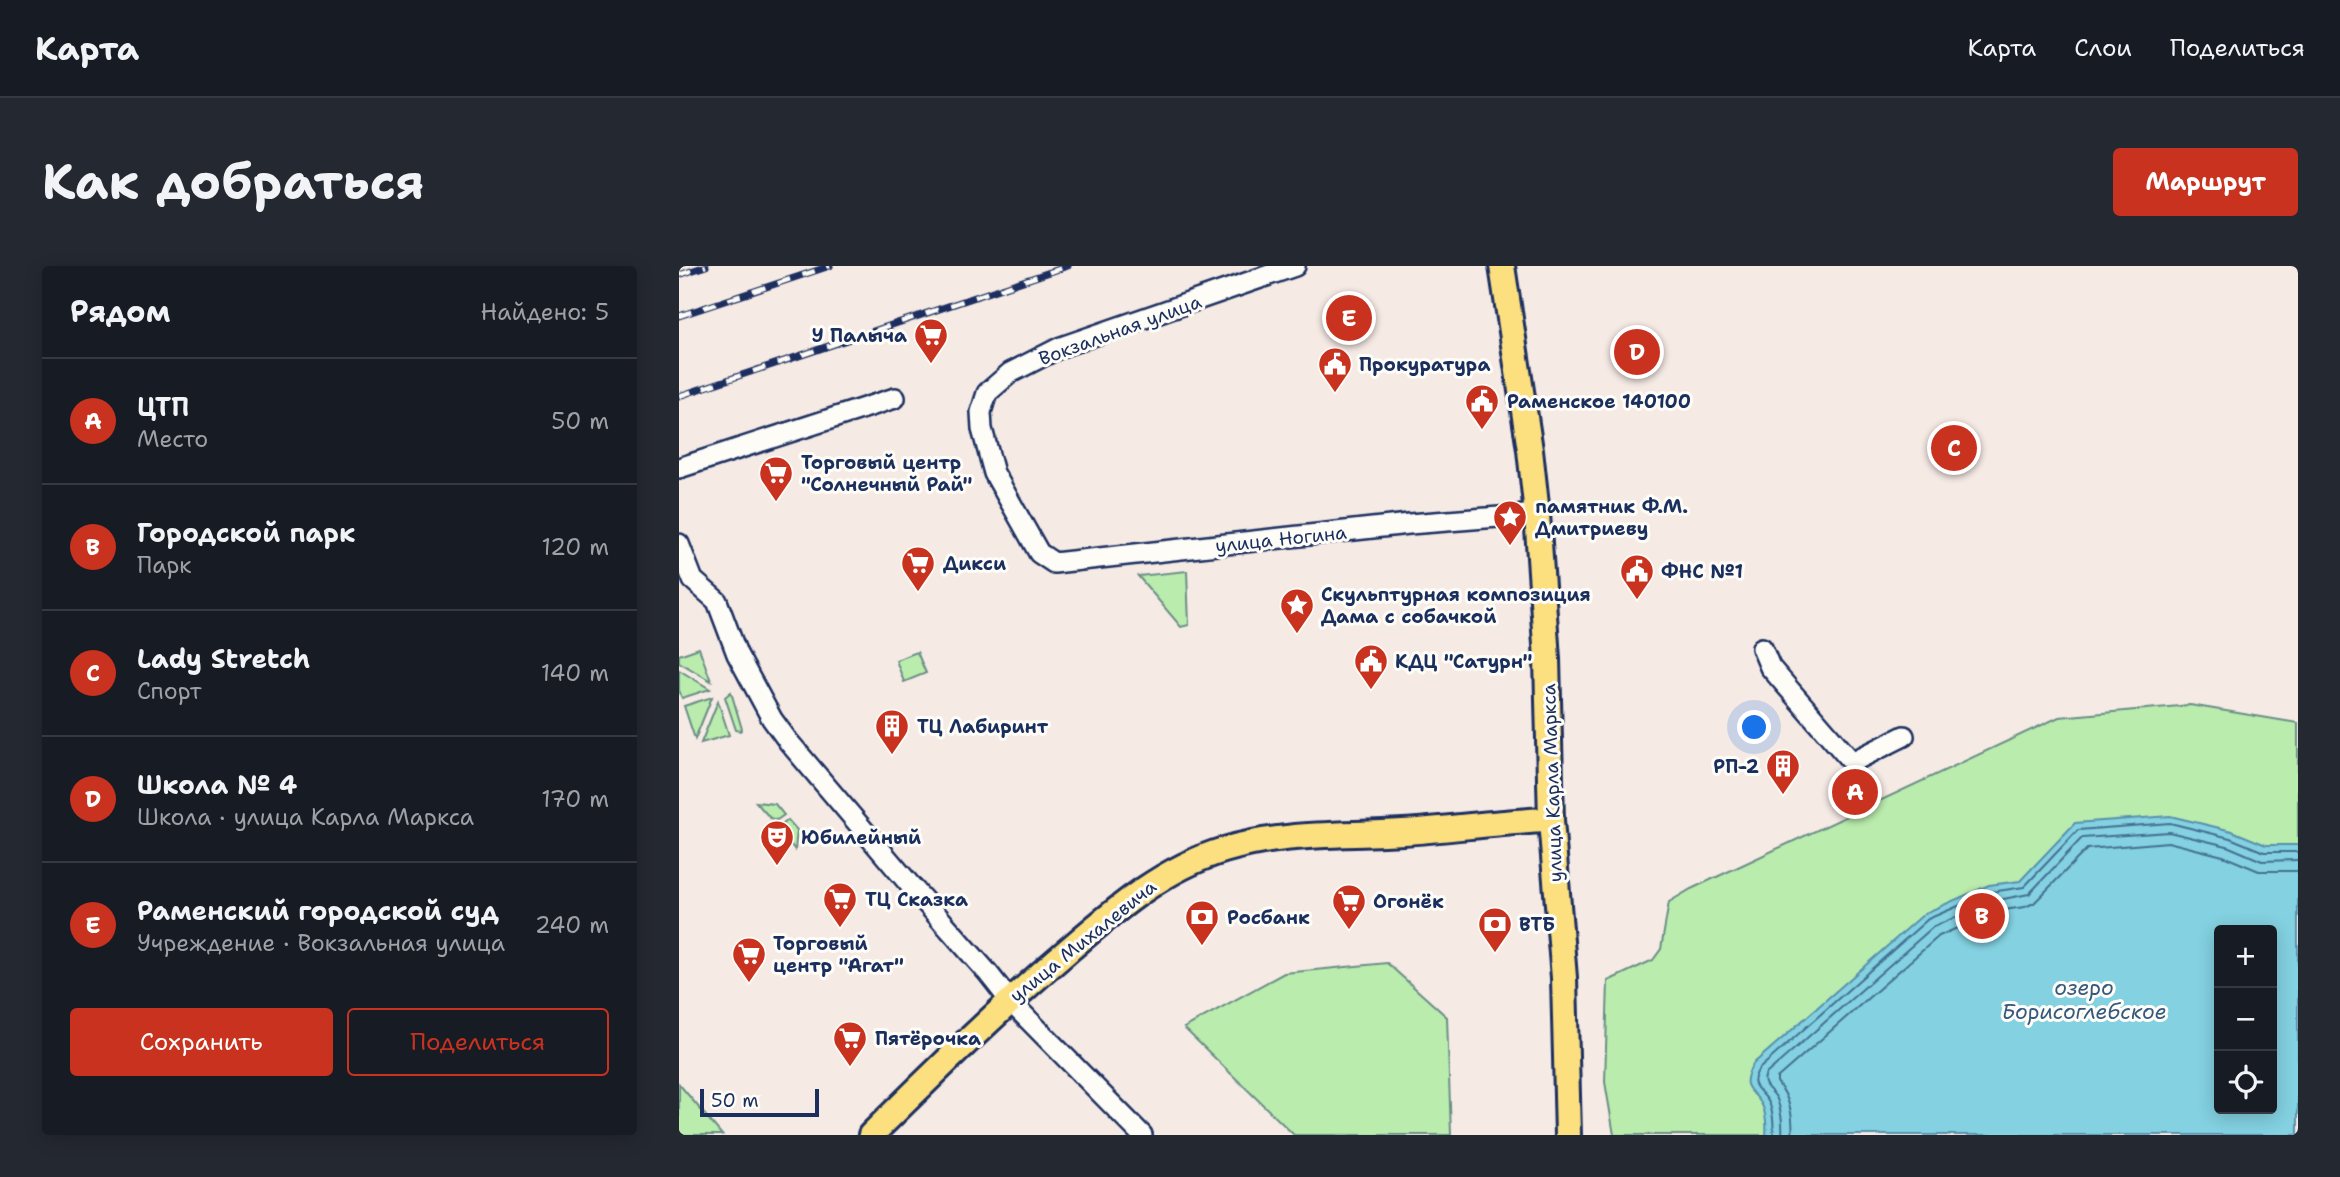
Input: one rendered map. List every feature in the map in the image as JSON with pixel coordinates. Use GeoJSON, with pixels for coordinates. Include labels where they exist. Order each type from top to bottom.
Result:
{"type":"FeatureCollection","features":[{"type":"Feature","properties":{"kind":"main road","name":"улица Карла Маркса"},"geometry":{"type":"LineString","coordinates":[[1502,266],[1537,514],[1547,659],[1551,820],[1564,978],[1568,1135]]}},
{"type":"Feature","properties":{"kind":"main road","name":"улица Михалевича"},"geometry":{"type":"LineString","coordinates":[[870,1135],[1010,1001],[1094,928],[1168,873],[1226,849],[1289,837],[1403,832],[1551,820]]}},
{"type":"Feature","properties":{"kind":"street","name":"Вокзальная улица"},"geometry":{"type":"LineString","coordinates":[[1033,544],[995,473],[982,429],[981,412],[987,393],[1010,373],[1061,347],[1295,266]]}},
{"type":"Feature","properties":{"kind":"street"},"geometry":{"type":"LineString","coordinates":[[679,468],[895,398]]}},
{"type":"Feature","properties":{"kind":"street","name":"улица Ногина"},"geometry":{"type":"LineString","coordinates":[[1033,544],[1038,554],[1054,562],[1409,524],[1537,514]]}},
{"type":"Feature","properties":{"kind":"street"},"geometry":{"type":"LineString","coordinates":[[679,544],[691,575],[701,588],[717,601],[737,654],[772,719],[1010,1001],[1142,1135]]}},
{"type":"Feature","properties":{"kind":"street"},"geometry":{"type":"LineString","coordinates":[[1762,649],[1770,667],[1852,762],[1904,736]]}},
{"type":"Feature","properties":{"kind":"green space"},"geometry":{"type":"Polygon","coordinates":[[[1187,571],[1189,625],[1181,627],[1138,576],[1187,571]]]}},
{"type":"Feature","properties":{"kind":"green space"},"geometry":{"type":"Polygon","coordinates":[[[699,648],[711,681],[679,662],[679,655],[699,648]]]}},
{"type":"Feature","properties":{"kind":"green space"},"geometry":{"type":"Polygon","coordinates":[[[917,652],[926,673],[904,682],[896,660],[917,652]]]}},
{"type":"Feature","properties":{"kind":"green space"},"geometry":{"type":"Polygon","coordinates":[[[679,670],[710,689],[682,698],[679,690],[679,670]]]}},
{"type":"Feature","properties":{"kind":"green space"},"geometry":{"type":"Polygon","coordinates":[[[731,692],[742,729],[740,731],[736,730],[725,697],[731,692]]]}},
{"type":"Feature","properties":{"kind":"green space"},"geometry":{"type":"Polygon","coordinates":[[[712,697],[695,739],[684,706],[712,697]]]}},
{"type":"Feature","properties":{"kind":"green space"},"geometry":{"type":"Polygon","coordinates":[[[718,701],[729,735],[701,743],[718,701]]]}},
{"type":"Feature","properties":{"kind":"green space"},"geometry":{"type":"Polygon","coordinates":[[[2190,705],[2298,723],[2298,1135],[1614,1135],[1605,1082],[1608,981],[1653,960],[1661,949],[1669,902],[1691,889],[2059,717],[2190,705]]]}},
{"type":"Feature","properties":{"kind":"green space"},"geometry":{"type":"Polygon","coordinates":[[[756,802],[775,804],[784,815],[777,820],[770,818],[756,802]]]}},
{"type":"Feature","properties":{"kind":"green space"},"geometry":{"type":"Polygon","coordinates":[[[788,820],[797,830],[795,850],[781,833],[782,825],[788,820]]]}},
{"type":"Feature","properties":{"kind":"green space"},"geometry":{"type":"Polygon","coordinates":[[[1387,963],[1447,1017],[1451,1135],[1294,1135],[1184,1028],[1284,973],[1387,963]]]}},
{"type":"Feature","properties":{"kind":"green space"},"geometry":{"type":"Polygon","coordinates":[[[679,1084],[722,1135],[679,1135],[679,1084]]]}},
{"type":"Feature","properties":{"kind":"water","name":"озеро Борисоглебское"},"geometry":{"type":"Polygon","coordinates":[[[2170,816],[2232,831],[2266,845],[2298,845],[2298,1135],[1766,1135],[1763,1108],[1747,1084],[1753,1064],[1925,913],[1989,885],[2020,881],[2075,823],[2170,816]]]}},
{"type":"Feature","properties":{"kind":"railway"},"geometry":{"type":"LineString","coordinates":[[679,275],[706,266]]}},
{"type":"Feature","properties":{"kind":"railway"},"geometry":{"type":"LineString","coordinates":[[679,316],[830,266]]}},
{"type":"Feature","properties":{"kind":"railway"},"geometry":{"type":"LineString","coordinates":[[679,396],[1068,266]]}},
{"type":"Feature","properties":{"kind":"place","name":"Раменский городской суд"},"geometry":{"type":"Point","coordinates":[1349,318]}},
{"type":"Feature","properties":{"kind":"place","name":"Школа № 4"},"geometry":{"type":"Point","coordinates":[1637,352]}},
{"type":"Feature","properties":{"kind":"place","name":"У Палыча"},"geometry":{"type":"Point","coordinates":[931,365]}},
{"type":"Feature","properties":{"kind":"place","name":"Прокуратура"},"geometry":{"type":"Point","coordinates":[1335,394]}},
{"type":"Feature","properties":{"kind":"place","name":"Раменское 140100"},"geometry":{"type":"Point","coordinates":[1482,431]}},
{"type":"Feature","properties":{"kind":"place","name":"Lady Stretch"},"geometry":{"type":"Point","coordinates":[1954,448]}},
{"type":"Feature","properties":{"kind":"place","name":"Торговый центр \"Солнечный Рай\""},"geometry":{"type":"Point","coordinates":[776,503]}},
{"type":"Feature","properties":{"kind":"place","name":"памятник Ф.М. Дмитриеву"},"geometry":{"type":"Point","coordinates":[1510,547]}},
{"type":"Feature","properties":{"kind":"place","name":"Дикси"},"geometry":{"type":"Point","coordinates":[918,593]}},
{"type":"Feature","properties":{"kind":"place","name":"ФНС №1"},"geometry":{"type":"Point","coordinates":[1637,601]}},
{"type":"Feature","properties":{"kind":"place","name":"Скульптурная композиция Дама с собачкой"},"geometry":{"type":"Point","coordinates":[1297,635]}},
{"type":"Feature","properties":{"kind":"place","name":"КДЦ \"Сатурн\""},"geometry":{"type":"Point","coordinates":[1371,691]}},
{"type":"Feature","properties":{"kind":"place","name":"ТЦ Лабиринт"},"geometry":{"type":"Point","coordinates":[892,756]}},
{"type":"Feature","properties":{"kind":"place","name":"ЦТП"},"geometry":{"type":"Point","coordinates":[1855,792]}},
{"type":"Feature","properties":{"kind":"place","name":"РП-2"},"geometry":{"type":"Point","coordinates":[1783,796]}},
{"type":"Feature","properties":{"kind":"place","name":"Юбилейный"},"geometry":{"type":"Point","coordinates":[777,867]}},
{"type":"Feature","properties":{"kind":"place","name":"Городской парк"},"geometry":{"type":"Point","coordinates":[1982,916]}},
{"type":"Feature","properties":{"kind":"place","name":"ТЦ Сказка"},"geometry":{"type":"Point","coordinates":[840,929]}},
{"type":"Feature","properties":{"kind":"place","name":"Огонёк"},"geometry":{"type":"Point","coordinates":[1349,931]}},
{"type":"Feature","properties":{"kind":"place","name":"Росбанк"},"geometry":{"type":"Point","coordinates":[1202,947]}},
{"type":"Feature","properties":{"kind":"place","name":"ВТБ"},"geometry":{"type":"Point","coordinates":[1495,954]}},
{"type":"Feature","properties":{"kind":"place","name":"Торговый центр \"Агат\""},"geometry":{"type":"Point","coordinates":[749,984]}},
{"type":"Feature","properties":{"kind":"place","name":"Пятёрочка"},"geometry":{"type":"Point","coordinates":[850,1068]}}]}
